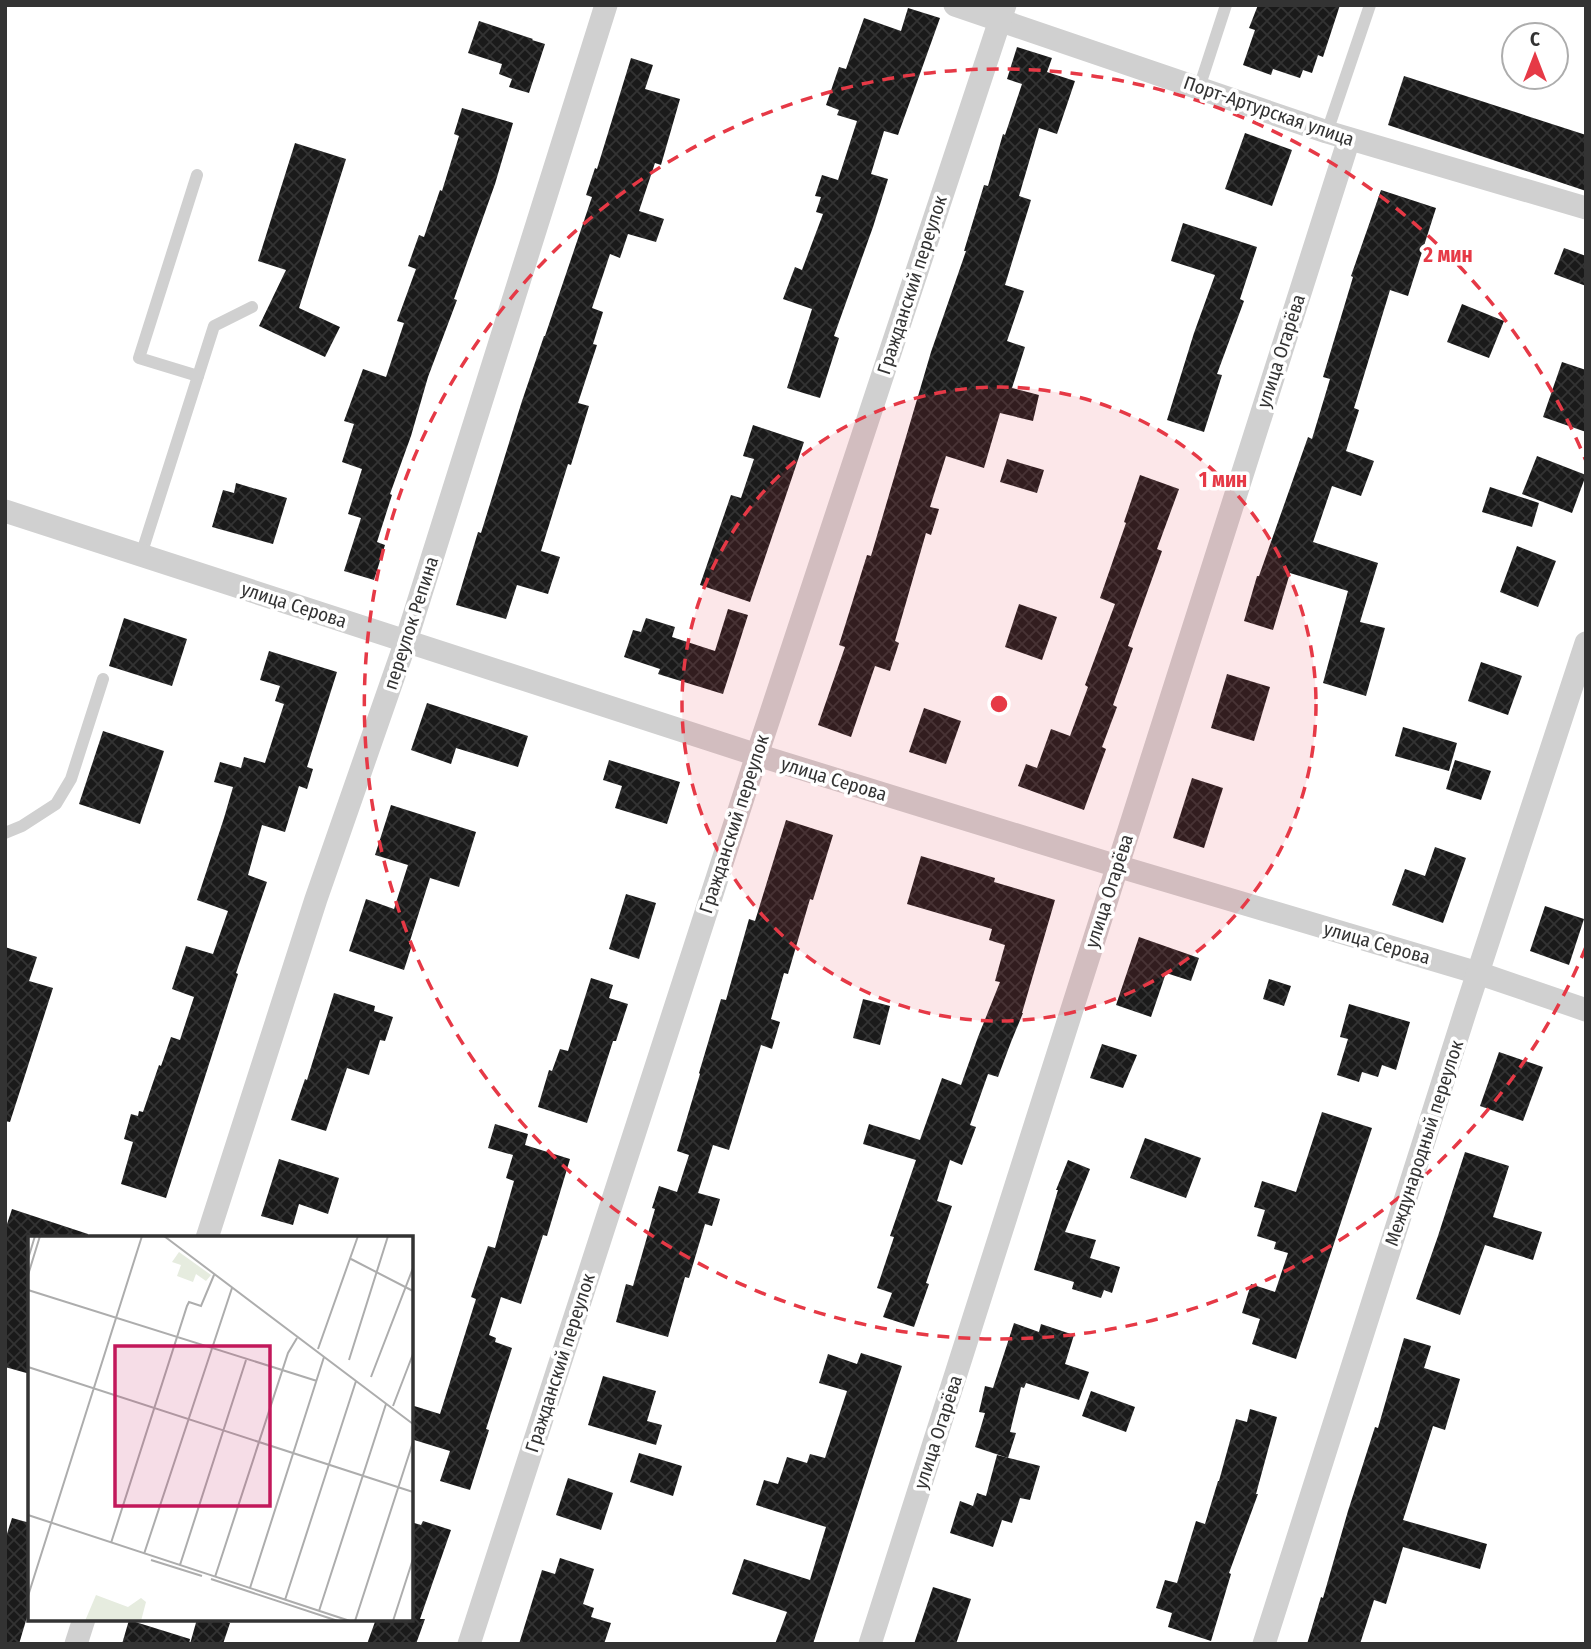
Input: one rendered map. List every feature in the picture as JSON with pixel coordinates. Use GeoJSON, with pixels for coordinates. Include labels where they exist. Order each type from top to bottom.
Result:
{"type":"FeatureCollection","features":[{"type":"Feature","properties":{"kind":"street","name":"переулок Репина"},"geometry":{"type":"LineString","coordinates":[[207,1236],[316,900],[406,641],[606,5]]}},
{"type":"Feature","properties":{"kind":"street","name":"Порт-Артурская улица"},"geometry":{"type":"LineString","coordinates":[[955,5],[1003,13],[1199,88],[1338,135],[1586,208]]}},
{"type":"Feature","properties":{"kind":"street","name":"Гражданский переулок"},"geometry":{"type":"LineString","coordinates":[[469,1644],[757,755],[1003,13]]}},
{"type":"Feature","properties":{"kind":"street","name":"улица Огарёва"},"geometry":{"type":"LineString","coordinates":[[870,1644],[1117,866],[1338,135]]}},
{"type":"Feature","properties":{"kind":"street","name":"улица Серова"},"geometry":{"type":"LineString","coordinates":[[5,511],[757,755],[1478,973],[1586,1010]]}},
{"type":"Feature","properties":{"kind":"street","name":"Международный переулок"},"geometry":{"type":"LineString","coordinates":[[1264,1644],[1586,643]]}},
{"type":"Feature","properties":{"kind":"street"},"geometry":{"type":"LineString","coordinates":[[76,1644],[83,1621]]}},
{"type":"Feature","properties":{"kind":"lane"},"geometry":{"type":"LineString","coordinates":[[1199,88],[1226,5]]}},
{"type":"Feature","properties":{"kind":"lane"},"geometry":{"type":"LineString","coordinates":[[1338,135],[1370,5]]}},
{"type":"Feature","properties":{"kind":"lane"},"geometry":{"type":"LineString","coordinates":[[197,175],[139,358],[198,376]]}},
{"type":"Feature","properties":{"kind":"lane"},"geometry":{"type":"LineString","coordinates":[[141,555],[214,326],[252,307]]}},
{"type":"Feature","properties":{"kind":"lane"},"geometry":{"type":"LineString","coordinates":[[5,833],[22,826],[56,804],[71,779],[103,679]]}},
{"type":"Feature","properties":{"kind":"building"},"geometry":{"type":"Polygon","coordinates":[[[1258,5],[1340,5],[1323,57],[1318,55],[1312,73],[1303,70],[1300,78],[1273,69],[1271,75],[1243,65],[1255,30],[1249,28],[1258,5]]]}},
{"type":"Feature","properties":{"kind":"building"},"geometry":{"type":"Polygon","coordinates":[[[908,8],[940,18],[898,135],[884,131],[871,174],[888,179],[834,336],[839,338],[820,398],[787,388],[812,309],[783,299],[795,267],[802,270],[823,214],[816,212],[821,197],[815,196],[822,175],[838,180],[857,121],[837,115],[839,110],[826,105],[839,67],[846,69],[864,18],[901,31],[908,8]]]}},
{"type":"Feature","properties":{"kind":"building"},"geometry":{"type":"Polygon","coordinates":[[[479,21],[545,44],[529,93],[509,87],[512,79],[499,74],[502,64],[468,53],[479,21]]]}},
{"type":"Feature","properties":{"kind":"building"},"geometry":{"type":"Polygon","coordinates":[[[1017,47],[1052,58],[1047,72],[1075,81],[1057,134],[1039,128],[1019,196],[1031,200],[1005,285],[1024,291],[1007,341],[1025,347],[1012,388],[1039,395],[1033,421],[1000,413],[984,468],[946,456],[930,507],[939,509],[931,535],[926,533],[895,641],[899,643],[890,671],[875,666],[851,737],[818,725],[845,647],[839,645],[867,555],[871,556],[984,185],[988,186],[1003,134],[1005,135],[1022,84],[1007,79],[1017,47]]]}},
{"type":"Feature","properties":{"kind":"building"},"geometry":{"type":"Polygon","coordinates":[[[631,58],[653,65],[645,89],[680,99],[661,165],[655,163],[639,211],[664,219],[656,242],[628,234],[620,258],[610,254],[592,308],[603,312],[593,344],[597,345],[578,403],[589,406],[541,551],[560,557],[548,594],[517,585],[506,619],[456,605],[478,532],[481,533],[522,401],[592,197],[586,195],[595,168],[597,169],[631,58]]]}},
{"type":"Feature","properties":{"kind":"building"},"geometry":{"type":"Polygon","coordinates":[[[1404,76],[1586,135],[1586,191],[1388,125],[1404,76]]]}},
{"type":"Feature","properties":{"kind":"building"},"geometry":{"type":"Polygon","coordinates":[[[462,108],[513,123],[495,184],[454,299],[457,300],[428,377],[390,494],[392,495],[377,542],[385,545],[374,580],[344,571],[361,518],[348,514],[362,469],[342,462],[354,424],[344,421],[363,369],[386,377],[404,323],[397,321],[416,269],[408,266],[419,235],[424,237],[440,190],[442,191],[459,136],[454,134],[462,108]]]}},
{"type":"Feature","properties":{"kind":"building"},"geometry":{"type":"Polygon","coordinates":[[[1245,133],[1292,150],[1272,206],[1225,189],[1245,133]]]}},
{"type":"Feature","properties":{"kind":"building"},"geometry":{"type":"Polygon","coordinates":[[[295,143],[346,159],[299,308],[340,327],[325,357],[259,326],[286,270],[258,261],[295,143]]]}},
{"type":"Feature","properties":{"kind":"building"},"geometry":{"type":"Polygon","coordinates":[[[1381,190],[1436,208],[1408,296],[1390,290],[1354,408],[1359,410],[1346,451],[1374,461],[1361,496],[1332,486],[1313,542],[1378,563],[1360,622],[1385,628],[1366,696],[1323,683],[1348,591],[1290,573],[1273,630],[1244,621],[1257,576],[1308,437],[1312,439],[1330,379],[1323,377],[1353,277],[1351,276],[1381,190]]]}},
{"type":"Feature","properties":{"kind":"building"},"geometry":{"type":"Polygon","coordinates":[[[1183,223],[1257,247],[1240,299],[1244,301],[1217,374],[1222,375],[1204,432],[1167,420],[1215,275],[1171,261],[1183,223]]]}},
{"type":"Feature","properties":{"kind":"building"},"geometry":{"type":"Polygon","coordinates":[[[1564,248],[1586,256],[1586,286],[1554,274],[1564,248]]]}},
{"type":"Feature","properties":{"kind":"building"},"geometry":{"type":"Polygon","coordinates":[[[1462,304],[1504,321],[1489,358],[1447,342],[1462,304]]]}},
{"type":"Feature","properties":{"kind":"building"},"geometry":{"type":"Polygon","coordinates":[[[1562,362],[1586,370],[1586,432],[1543,417],[1562,362]]]}},
{"type":"Feature","properties":{"kind":"building"},"geometry":{"type":"Polygon","coordinates":[[[753,425],[804,442],[750,602],[700,585],[731,495],[741,498],[754,459],[743,456],[753,425]]]}},
{"type":"Feature","properties":{"kind":"building"},"geometry":{"type":"Polygon","coordinates":[[[1537,456],[1586,475],[1572,513],[1522,494],[1537,456]]]}},
{"type":"Feature","properties":{"kind":"building"},"geometry":{"type":"Polygon","coordinates":[[[1007,459],[1044,470],[1037,493],[1000,482],[1007,459]]]}},
{"type":"Feature","properties":{"kind":"building"},"geometry":{"type":"Polygon","coordinates":[[[1140,475],[1179,489],[1157,549],[1162,551],[1128,646],[1133,648],[1113,705],[1117,707],[1102,747],[1106,749],[1084,810],[1018,786],[1026,764],[1037,768],[1051,729],[1070,736],[1088,687],[1085,685],[1115,604],[1100,598],[1140,475]]]}},
{"type":"Feature","properties":{"kind":"building"},"geometry":{"type":"Polygon","coordinates":[[[236,483],[287,498],[273,544],[212,527],[223,490],[234,493],[236,483]]]}},
{"type":"Feature","properties":{"kind":"building"},"geometry":{"type":"Polygon","coordinates":[[[1490,487],[1539,503],[1532,527],[1482,512],[1490,487]]]}},
{"type":"Feature","properties":{"kind":"building"},"geometry":{"type":"Polygon","coordinates":[[[1517,546],[1556,561],[1538,607],[1500,592],[1517,546]]]}},
{"type":"Feature","properties":{"kind":"building"},"geometry":{"type":"Polygon","coordinates":[[[1019,604],[1057,617],[1042,660],[1005,647],[1019,604]]]}},
{"type":"Feature","properties":{"kind":"building"},"geometry":{"type":"Polygon","coordinates":[[[728,609],[748,615],[723,694],[658,674],[660,669],[624,657],[633,630],[641,632],[646,618],[675,627],[672,637],[715,651],[728,609]]]}},
{"type":"Feature","properties":{"kind":"building"},"geometry":{"type":"Polygon","coordinates":[[[124,618],[187,639],[172,686],[109,666],[124,618]]]}},
{"type":"Feature","properties":{"kind":"building"},"geometry":{"type":"Polygon","coordinates":[[[269,651],[337,672],[307,767],[313,769],[307,789],[299,786],[285,832],[262,825],[248,875],[267,882],[166,1198],[121,1184],[133,1142],[124,1139],[131,1114],[138,1116],[139,1111],[143,1112],[171,1037],[180,1040],[194,997],[172,989],[186,946],[213,954],[228,911],[197,900],[233,787],[214,782],[220,762],[241,768],[244,757],[265,763],[284,704],[275,701],[280,686],[260,680],[269,651]]]}},
{"type":"Feature","properties":{"kind":"building"},"geometry":{"type":"Polygon","coordinates":[[[1481,662],[1522,676],[1508,715],[1468,701],[1481,662]]]}},
{"type":"Feature","properties":{"kind":"building"},"geometry":{"type":"Polygon","coordinates":[[[1227,674],[1270,687],[1254,741],[1211,728],[1227,674]]]}},
{"type":"Feature","properties":{"kind":"building"},"geometry":{"type":"Polygon","coordinates":[[[427,703],[528,736],[518,767],[456,748],[451,764],[411,750],[427,703]]]}},
{"type":"Feature","properties":{"kind":"building"},"geometry":{"type":"Polygon","coordinates":[[[924,708],[961,721],[946,764],[909,752],[924,708]]]}},
{"type":"Feature","properties":{"kind":"building"},"geometry":{"type":"Polygon","coordinates":[[[1403,727],[1457,743],[1449,771],[1395,756],[1403,727]]]}},
{"type":"Feature","properties":{"kind":"building"},"geometry":{"type":"Polygon","coordinates":[[[103,731],[164,751],[140,824],[79,804],[103,731]]]}},
{"type":"Feature","properties":{"kind":"building"},"geometry":{"type":"Polygon","coordinates":[[[609,760],[680,782],[667,824],[615,808],[622,786],[603,780],[609,760]]]}},
{"type":"Feature","properties":{"kind":"building"},"geometry":{"type":"Polygon","coordinates":[[[1455,760],[1491,771],[1481,800],[1446,789],[1455,760]]]}},
{"type":"Feature","properties":{"kind":"building"},"geometry":{"type":"Polygon","coordinates":[[[1192,778],[1223,788],[1204,848],[1173,838],[1192,778]]]}},
{"type":"Feature","properties":{"kind":"building"},"geometry":{"type":"Polygon","coordinates":[[[391,805],[476,832],[459,887],[430,878],[409,944],[412,945],[404,970],[349,951],[366,899],[394,909],[408,865],[375,855],[391,805]]]}},
{"type":"Feature","properties":{"kind":"building"},"geometry":{"type":"Polygon","coordinates":[[[786,820],[833,835],[813,900],[810,899],[788,974],[784,973],[771,1019],[780,1022],[772,1049],[761,1045],[729,1150],[713,1145],[698,1193],[720,1199],[712,1226],[705,1224],[689,1278],[685,1277],[668,1337],[616,1322],[626,1284],[633,1286],[659,1186],[677,1192],[689,1155],[677,1151],[699,1073],[721,999],[726,1000],[749,919],[755,921],[786,820]]]}},
{"type":"Feature","properties":{"kind":"building"},"geometry":{"type":"Polygon","coordinates":[[[1435,847],[1466,858],[1443,923],[1392,905],[1405,869],[1425,876],[1435,847]]]}},
{"type":"Feature","properties":{"kind":"building"},"geometry":{"type":"Polygon","coordinates":[[[921,856],[995,878],[994,882],[1055,900],[1023,1013],[998,1077],[988,1074],[970,1125],[976,1127],[962,1165],[950,1160],[937,1201],[952,1206],[914,1327],[883,1317],[892,1293],[877,1288],[894,1237],[890,1236],[916,1160],[863,1144],[869,1124],[920,1140],[942,1078],[961,1085],[1000,982],[995,981],[1005,945],[989,940],[992,929],[907,904],[921,856]]]}},
{"type":"Feature","properties":{"kind":"building"},"geometry":{"type":"Polygon","coordinates":[[[626,894],[656,903],[639,959],[609,949],[626,894]]]}},
{"type":"Feature","properties":{"kind":"building"},"geometry":{"type":"Polygon","coordinates":[[[1545,906],[1584,919],[1569,965],[1530,951],[1545,906]]]}},
{"type":"Feature","properties":{"kind":"building"},"geometry":{"type":"Polygon","coordinates":[[[1139,937],[1199,958],[1191,981],[1166,973],[1151,1017],[1116,1005],[1139,937]]]}},
{"type":"Feature","properties":{"kind":"building"},"geometry":{"type":"Polygon","coordinates":[[[5,947],[37,957],[29,981],[53,988],[10,1122],[5,1121],[5,947]]]}},
{"type":"Feature","properties":{"kind":"building"},"geometry":{"type":"Polygon","coordinates":[[[591,978],[613,985],[609,998],[628,1004],[616,1041],[613,1041],[587,1123],[538,1107],[549,1070],[552,1071],[560,1049],[568,1051],[591,978]]]}},
{"type":"Feature","properties":{"kind":"building"},"geometry":{"type":"Polygon","coordinates":[[[1269,979],[1291,986],[1284,1006],[1263,999],[1269,979]]]}},
{"type":"Feature","properties":{"kind":"building"},"geometry":{"type":"Polygon","coordinates":[[[334,993],[375,1006],[374,1011],[393,1017],[385,1041],[380,1040],[369,1075],[347,1068],[326,1131],[291,1120],[305,1079],[307,1080],[334,993]]]}},
{"type":"Feature","properties":{"kind":"building"},"geometry":{"type":"Polygon","coordinates":[[[863,999],[890,1006],[880,1045],[853,1038],[863,999]]]}},
{"type":"Feature","properties":{"kind":"building"},"geometry":{"type":"Polygon","coordinates":[[[1349,1004],[1410,1022],[1396,1070],[1382,1065],[1378,1077],[1362,1072],[1359,1082],[1337,1075],[1348,1039],[1340,1037],[1349,1004]]]}},
{"type":"Feature","properties":{"kind":"building"},"geometry":{"type":"Polygon","coordinates":[[[1102,1044],[1137,1055],[1123,1088],[1090,1078],[1102,1044]]]}},
{"type":"Feature","properties":{"kind":"building"},"geometry":{"type":"Polygon","coordinates":[[[1499,1052],[1543,1067],[1523,1121],[1480,1106],[1499,1052]]]}},
{"type":"Feature","properties":{"kind":"building"},"geometry":{"type":"Polygon","coordinates":[[[1322,1112],[1372,1128],[1296,1359],[1252,1344],[1260,1319],[1242,1313],[1251,1284],[1275,1292],[1288,1253],[1274,1249],[1276,1242],[1257,1236],[1265,1210],[1254,1207],[1262,1181],[1296,1192],[1322,1112]]]}},
{"type":"Feature","properties":{"kind":"building"},"geometry":{"type":"Polygon","coordinates":[[[495,1124],[528,1134],[525,1145],[570,1159],[547,1236],[543,1235],[521,1304],[501,1297],[489,1335],[496,1338],[495,1342],[512,1348],[470,1490],[440,1481],[450,1451],[413,1440],[413,1406],[440,1414],[476,1299],[471,1297],[488,1246],[495,1248],[514,1181],[506,1178],[513,1155],[488,1148],[495,1124]]]}},
{"type":"Feature","properties":{"kind":"building"},"geometry":{"type":"Polygon","coordinates":[[[1145,1138],[1201,1158],[1186,1198],[1130,1178],[1145,1138]]]}},
{"type":"Feature","properties":{"kind":"building"},"geometry":{"type":"Polygon","coordinates":[[[1465,1152],[1509,1166],[1493,1217],[1542,1232],[1533,1260],[1485,1245],[1460,1315],[1416,1299],[1465,1152]]]}},
{"type":"Feature","properties":{"kind":"building"},"geometry":{"type":"Polygon","coordinates":[[[279,1159],[339,1178],[328,1214],[299,1204],[293,1225],[261,1216],[279,1159]]]}},
{"type":"Feature","properties":{"kind":"building"},"geometry":{"type":"Polygon","coordinates":[[[1068,1160],[1090,1169],[1065,1232],[1096,1240],[1090,1258],[1120,1267],[1112,1293],[1104,1290],[1101,1298],[1072,1289],[1074,1282],[1034,1270],[1056,1190],[1068,1160]]]}},
{"type":"Feature","properties":{"kind":"building"},"geometry":{"type":"Polygon","coordinates":[[[12,1209],[88,1234],[28,1236],[28,1373],[5,1367],[5,1230],[12,1209]]]}},
{"type":"Feature","properties":{"kind":"building"},"geometry":{"type":"Polygon","coordinates":[[[1014,1323],[1039,1332],[1041,1324],[1074,1335],[1065,1364],[1089,1372],[1079,1400],[1026,1383],[1024,1388],[1021,1387],[1010,1432],[1016,1433],[1008,1458],[975,1447],[985,1413],[979,1412],[985,1386],[993,1388],[1014,1323]]]}},
{"type":"Feature","properties":{"kind":"building"},"geometry":{"type":"Polygon","coordinates":[[[1404,1338],[1431,1346],[1424,1368],[1460,1379],[1445,1430],[1433,1426],[1403,1520],[1487,1544],[1480,1569],[1403,1547],[1386,1604],[1374,1600],[1360,1644],[1307,1644],[1375,1427],[1378,1428],[1404,1338]]]}},
{"type":"Feature","properties":{"kind":"building"},"geometry":{"type":"Polygon","coordinates":[[[861,1353],[902,1366],[813,1644],[775,1644],[787,1612],[732,1594],[744,1559],[810,1580],[826,1527],[756,1505],[764,1480],[778,1484],[787,1457],[807,1463],[810,1454],[825,1458],[847,1391],[819,1383],[828,1354],[857,1364],[861,1353]]]}},
{"type":"Feature","properties":{"kind":"building"},"geometry":{"type":"Polygon","coordinates":[[[603,1376],[656,1391],[647,1421],[662,1425],[656,1445],[588,1425],[603,1376]]]}},
{"type":"Feature","properties":{"kind":"building"},"geometry":{"type":"Polygon","coordinates":[[[1091,1391],[1135,1407],[1126,1432],[1082,1416],[1091,1391]]]}},
{"type":"Feature","properties":{"kind":"building"},"geometry":{"type":"Polygon","coordinates":[[[1250,1409],[1277,1417],[1258,1494],[1229,1573],[1231,1574],[1211,1641],[1168,1627],[1172,1613],[1156,1608],[1165,1580],[1177,1583],[1196,1521],[1205,1524],[1236,1419],[1247,1422],[1250,1409]]]}},
{"type":"Feature","properties":{"kind":"building"},"geometry":{"type":"Polygon","coordinates":[[[639,1453],[682,1466],[673,1496],[630,1482],[639,1453]]]}},
{"type":"Feature","properties":{"kind":"building"},"geometry":{"type":"Polygon","coordinates":[[[997,1455],[1040,1466],[1030,1500],[1020,1498],[1012,1523],[1002,1520],[993,1547],[950,1533],[960,1501],[973,1506],[977,1493],[986,1496],[997,1455]]]}},
{"type":"Feature","properties":{"kind":"building"},"geometry":{"type":"Polygon","coordinates":[[[568,1478],[613,1493],[601,1530],[556,1515],[568,1478]]]}},
{"type":"Feature","properties":{"kind":"building"},"geometry":{"type":"Polygon","coordinates":[[[12,1518],[28,1522],[28,1614],[19,1644],[5,1644],[5,1540],[12,1518]]]}},
{"type":"Feature","properties":{"kind":"building"},"geometry":{"type":"Polygon","coordinates":[[[423,1521],[451,1530],[420,1619],[425,1619],[416,1644],[367,1644],[375,1621],[413,1621],[413,1523],[421,1525],[423,1521]]]}},
{"type":"Feature","properties":{"kind":"building"},"geometry":{"type":"Polygon","coordinates":[[[560,1558],[594,1569],[583,1604],[594,1608],[591,1617],[611,1623],[604,1644],[519,1644],[542,1570],[555,1574],[560,1558]]]}},
{"type":"Feature","properties":{"kind":"building"},"geometry":{"type":"Polygon","coordinates":[[[933,1587],[971,1599],[956,1644],[914,1644],[933,1587]]]}},
{"type":"Feature","properties":{"kind":"building"},"geometry":{"type":"Polygon","coordinates":[[[129,1621],[190,1639],[189,1644],[122,1644],[129,1621]]]}},
{"type":"Feature","properties":{"kind":"building"},"geometry":{"type":"Polygon","coordinates":[[[196,1621],[230,1623],[223,1644],[190,1644],[196,1621]]]}}]}
